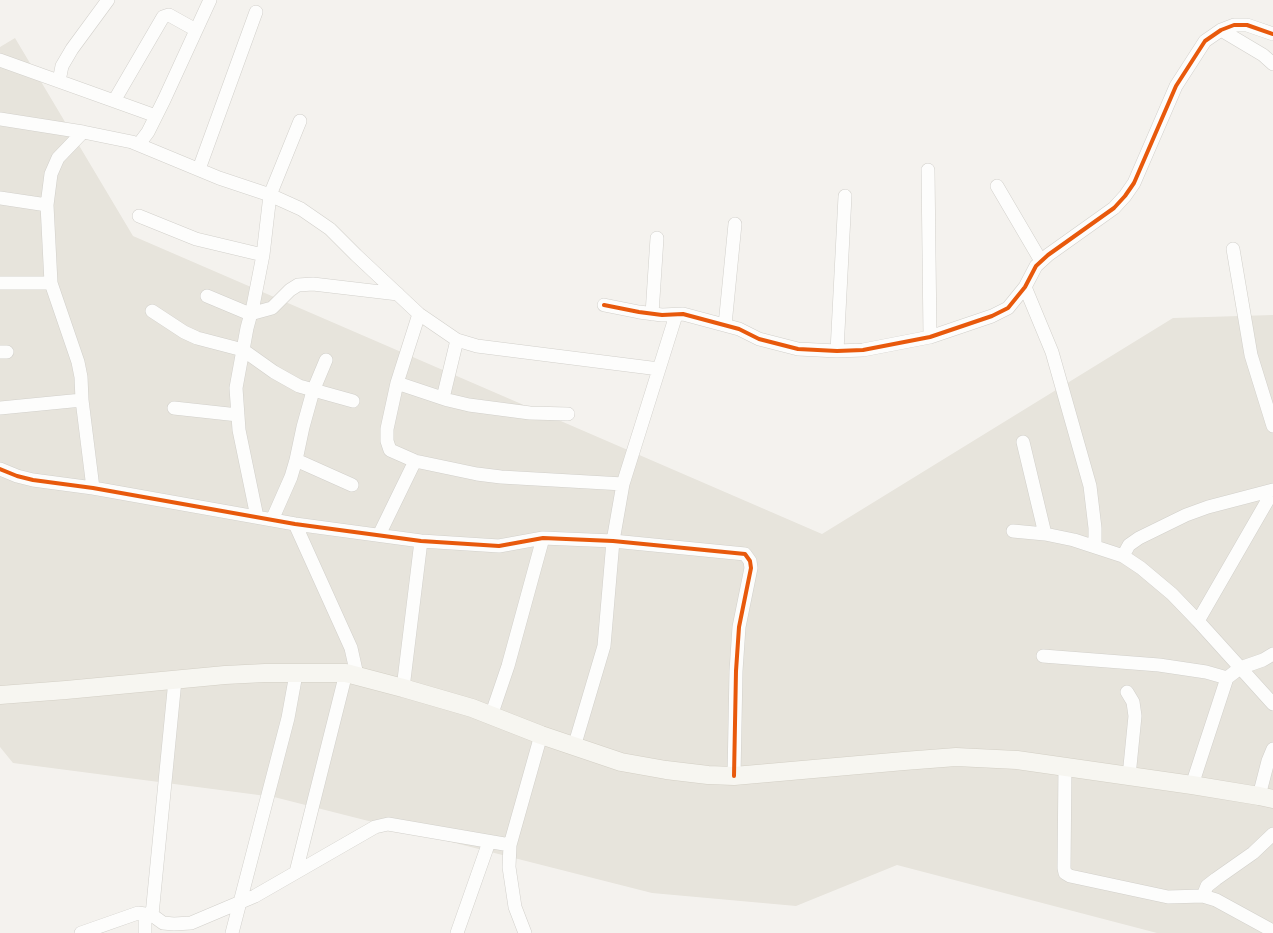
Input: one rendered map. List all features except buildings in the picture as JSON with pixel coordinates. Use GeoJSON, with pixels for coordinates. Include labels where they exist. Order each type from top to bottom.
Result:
{"type":"FeatureCollection","features":[{"type":"Feature","properties":{"kind":"main road"},"geometry":{"type":"LineString","coordinates":[[0,695],[265,673],[352,674],[472,708],[574,747],[628,764],[673,771],[734,776],[956,757],[1017,760],[1192,785],[1266,798]]}},
{"type":"Feature","properties":{"kind":"street"},"geometry":{"type":"LineString","coordinates":[[59,81],[62,66],[72,49],[108,0]]}},
{"type":"Feature","properties":{"kind":"street"},"geometry":{"type":"LineString","coordinates":[[139,144],[148,132],[164,100],[210,0]]}},
{"type":"Feature","properties":{"kind":"street"},"geometry":{"type":"LineString","coordinates":[[199,169],[256,12]]}},
{"type":"Feature","properties":{"kind":"street"},"geometry":{"type":"LineString","coordinates":[[114,101],[163,17],[169,15],[196,30]]}},
{"type":"Feature","properties":{"kind":"street"},"geometry":{"type":"LineString","coordinates":[[604,305],[652,314],[683,314],[739,329],[759,339],[798,349],[837,351],[864,350],[930,337],[992,316],[1008,308],[1025,287],[1036,266],[1041,261],[1114,208],[1125,196],[1134,183],[1176,86],[1204,41],[1221,30],[1234,25],[1247,26],[1273,34]]}},
{"type":"Feature","properties":{"kind":"street"},"geometry":{"type":"LineString","coordinates":[[1221,30],[1263,55],[1273,64]]}},
{"type":"Feature","properties":{"kind":"street"},"geometry":{"type":"LineString","coordinates":[[0,60],[156,116]]}},
{"type":"Feature","properties":{"kind":"street"},"geometry":{"type":"LineString","coordinates":[[0,119],[83,132],[139,144],[219,178],[270,195],[301,209],[330,228],[356,255],[419,314],[457,340],[477,346],[659,369]]}},
{"type":"Feature","properties":{"kind":"street"},"geometry":{"type":"LineString","coordinates":[[257,517],[239,430],[236,388],[263,255],[270,195],[300,121]]}},
{"type":"Feature","properties":{"kind":"street"},"geometry":{"type":"LineString","coordinates":[[83,132],[58,158],[51,174],[47,205],[51,283],[78,362],[81,377],[82,400],[93,488]]}},
{"type":"Feature","properties":{"kind":"street"},"geometry":{"type":"LineString","coordinates":[[928,170],[930,337]]}},
{"type":"Feature","properties":{"kind":"street"},"geometry":{"type":"LineString","coordinates":[[997,186],[1041,261]]}},
{"type":"Feature","properties":{"kind":"street"},"geometry":{"type":"LineString","coordinates":[[837,351],[845,196]]}},
{"type":"Feature","properties":{"kind":"street"},"geometry":{"type":"LineString","coordinates":[[0,198],[47,205]]}},
{"type":"Feature","properties":{"kind":"street"},"geometry":{"type":"LineString","coordinates":[[139,216],[196,239],[263,255]]}},
{"type":"Feature","properties":{"kind":"street"},"geometry":{"type":"LineString","coordinates":[[725,325],[735,224]]}},
{"type":"Feature","properties":{"kind":"street"},"geometry":{"type":"LineString","coordinates":[[652,314],[657,238]]}},
{"type":"Feature","properties":{"kind":"street"},"geometry":{"type":"LineString","coordinates":[[1233,250],[1251,355],[1273,426]]}},
{"type":"Feature","properties":{"kind":"street"},"geometry":{"type":"LineString","coordinates":[[0,284],[51,283]]}},
{"type":"Feature","properties":{"kind":"street"},"geometry":{"type":"LineString","coordinates":[[207,296],[250,314],[272,308],[290,290],[298,285],[313,284],[398,294]]}},
{"type":"Feature","properties":{"kind":"street"},"geometry":{"type":"LineString","coordinates":[[1025,287],[1052,352],[1090,486],[1095,528],[1095,546]]}},
{"type":"Feature","properties":{"kind":"street"},"geometry":{"type":"LineString","coordinates":[[152,311],[184,332],[197,338],[243,350],[274,372],[299,386],[353,402]]}},
{"type":"Feature","properties":{"kind":"street"},"geometry":{"type":"LineString","coordinates":[[419,314],[397,383],[387,429],[387,441],[390,450],[415,461],[477,474],[501,477],[623,484]]}},
{"type":"Feature","properties":{"kind":"street"},"geometry":{"type":"LineString","coordinates":[[574,747],[604,646],[613,541],[623,484],[676,315]]}},
{"type":"Feature","properties":{"kind":"street"},"geometry":{"type":"LineString","coordinates":[[443,398],[457,340]]}},
{"type":"Feature","properties":{"kind":"street"},"geometry":{"type":"LineString","coordinates":[[272,520],[291,477],[313,391],[326,360]]}},
{"type":"Feature","properties":{"kind":"street"},"geometry":{"type":"LineString","coordinates":[[397,383],[469,405],[530,413],[568,414]]}},
{"type":"Feature","properties":{"kind":"street"},"geometry":{"type":"LineString","coordinates":[[0,408],[82,400]]}},
{"type":"Feature","properties":{"kind":"street"},"geometry":{"type":"LineString","coordinates":[[174,408],[238,415]]}},
{"type":"Feature","properties":{"kind":"street"},"geometry":{"type":"LineString","coordinates":[[1023,442],[1045,534]]}},
{"type":"Feature","properties":{"kind":"street"},"geometry":{"type":"LineString","coordinates":[[296,460],[352,485]]}},
{"type":"Feature","properties":{"kind":"street"},"geometry":{"type":"LineString","coordinates":[[378,536],[415,461]]}},
{"type":"Feature","properties":{"kind":"street"},"geometry":{"type":"LineString","coordinates":[[0,469],[17,476],[33,480],[93,488],[295,524],[420,541],[499,546],[543,538],[613,541],[745,554],[750,561],[751,568],[739,628],[736,671],[734,776]]}},
{"type":"Feature","properties":{"kind":"street"},"geometry":{"type":"LineString","coordinates":[[1123,556],[1129,545],[1186,515],[1208,506],[1273,490]]}},
{"type":"Feature","properties":{"kind":"street"},"geometry":{"type":"LineString","coordinates":[[1198,620],[1273,490]]}},
{"type":"Feature","properties":{"kind":"street"},"geometry":{"type":"LineString","coordinates":[[295,524],[351,648],[352,674],[296,872]]}},
{"type":"Feature","properties":{"kind":"street"},"geometry":{"type":"LineString","coordinates":[[1013,531],[1045,534],[1074,540],[1123,556],[1141,568],[1172,594],[1198,620],[1273,704]]}},
{"type":"Feature","properties":{"kind":"street"},"geometry":{"type":"LineString","coordinates":[[491,716],[508,666],[543,538]]}},
{"type":"Feature","properties":{"kind":"street"},"geometry":{"type":"LineString","coordinates":[[403,688],[420,541]]}},
{"type":"Feature","properties":{"kind":"street"},"geometry":{"type":"LineString","coordinates":[[1192,785],[1227,678],[1240,668],[1262,660],[1273,654]]}},
{"type":"Feature","properties":{"kind":"street"},"geometry":{"type":"LineString","coordinates":[[1043,656],[1165,666],[1206,672],[1227,678]]}},
{"type":"Feature","properties":{"kind":"street"},"geometry":{"type":"LineString","coordinates":[[232,933],[288,718],[296,674]]}},
{"type":"Feature","properties":{"kind":"street"},"geometry":{"type":"LineString","coordinates":[[145,933],[175,680]]}},
{"type":"Feature","properties":{"kind":"street"},"geometry":{"type":"LineString","coordinates":[[1127,692],[1133,702],[1135,716],[1129,776]]}},
{"type":"Feature","properties":{"kind":"street"},"geometry":{"type":"LineString","coordinates":[[525,933],[515,907],[509,867],[510,845],[541,735]]}},
{"type":"Feature","properties":{"kind":"street"},"geometry":{"type":"LineString","coordinates":[[1266,798],[1268,761],[1273,749]]}},
{"type":"Feature","properties":{"kind":"street"},"geometry":{"type":"LineString","coordinates":[[1065,767],[1064,868],[1066,873],[1070,876],[1168,897],[1203,896],[1216,900],[1269,929]]}},
{"type":"Feature","properties":{"kind":"street"},"geometry":{"type":"LineString","coordinates":[[81,933],[138,913],[148,915],[168,924],[191,923],[255,896],[375,827],[388,824],[510,845]]}},
{"type":"Feature","properties":{"kind":"street"},"geometry":{"type":"LineString","coordinates":[[1203,896],[1208,886],[1253,853],[1273,834]]}},
{"type":"Feature","properties":{"kind":"street"},"geometry":{"type":"LineString","coordinates":[[457,933],[489,842]]}},
{"type":"Feature","properties":{"kind":"shaded area"},"geometry":{"type":"Polygon","coordinates":[[[15,38],[133,236],[822,534],[1173,318],[1273,315],[1273,933],[1157,933],[897,865],[796,906],[652,893],[274,797],[13,763],[0,747],[0,47],[15,38]]]}},
{"type":"Feature","properties":{"kind":"cycle path"},"geometry":{"type":"LineString","coordinates":[[604,305],[662,315],[683,314],[739,329],[759,339],[798,349],[837,351],[863,350],[930,337],[992,316],[1008,308],[1025,287],[1036,266],[1048,255],[1114,208],[1125,196],[1134,183],[1176,86],[1205,41],[1221,30],[1234,25],[1247,25],[1273,34]]}},
{"type":"Feature","properties":{"kind":"cycle path"},"geometry":{"type":"LineString","coordinates":[[0,469],[17,476],[33,480],[93,488],[295,524],[421,541],[499,546],[543,538],[613,541],[745,554],[750,561],[751,568],[739,627],[736,671],[734,776]]}}]}
